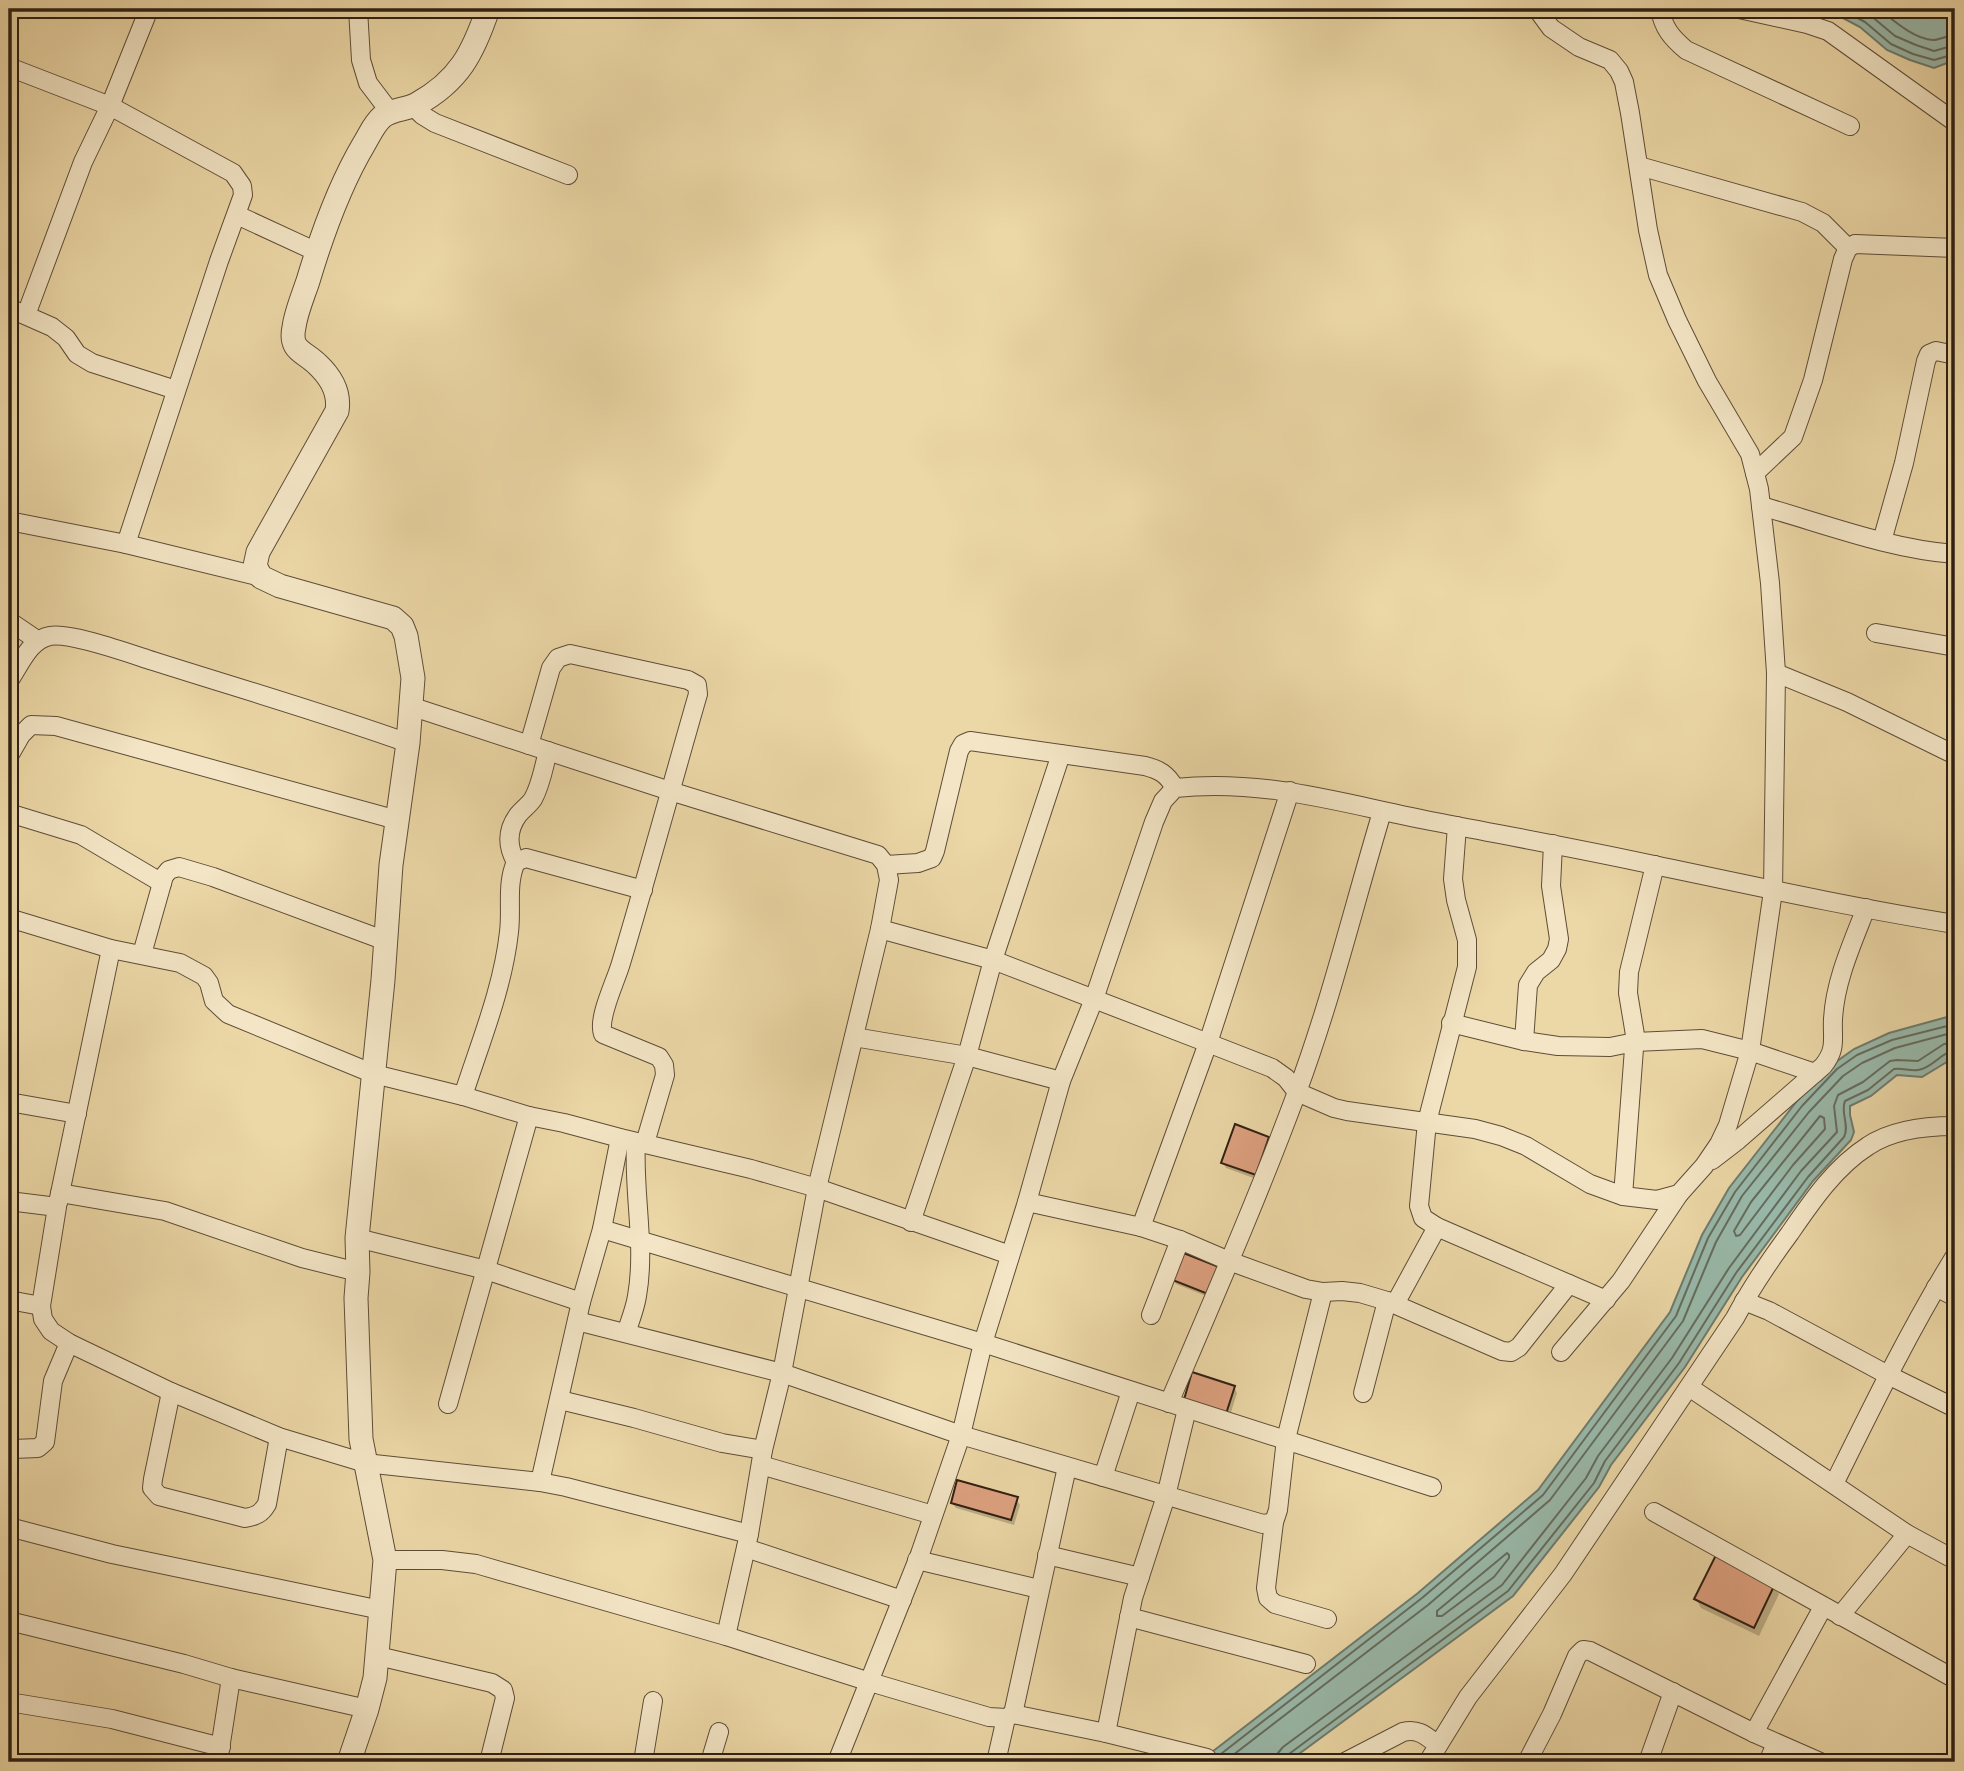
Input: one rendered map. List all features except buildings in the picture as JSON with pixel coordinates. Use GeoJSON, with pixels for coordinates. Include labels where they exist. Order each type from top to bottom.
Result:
{"type":"FeatureCollection","features":[{"type":"Feature","properties":{"kind":"street"},"geometry":{"type":"LineString","coordinates":[[26,315],[83,162],[110,106],[149,9]]}},
{"type":"Feature","properties":{"kind":"street"},"geometry":{"type":"LineString","coordinates":[[358,9],[361,60],[368,83],[390,112]]}},
{"type":"Feature","properties":{"kind":"street"},"geometry":{"type":"LineString","coordinates":[[261,577],[255,566],[258,552],[337,411],[339,398],[334,386],[317,364],[298,351],[292,341],[293,328],[330,216],[355,160],[376,124],[390,112],[413,106],[439,92],[464,64],[478,38],[488,9]]}},
{"type":"Feature","properties":{"kind":"street"},"geometry":{"type":"LineString","coordinates":[[1537,9],[1551,28],[1579,47],[1610,60],[1619,71],[1623,82],[1658,275],[1707,381],[1750,454],[1755,473],[1770,583],[1776,673],[1773,891],[1750,1051],[1728,1125],[1704,1166],[1679,1194],[1621,1281],[1561,1352]]}},
{"type":"Feature","properties":{"kind":"street"},"geometry":{"type":"LineString","coordinates":[[1660,9],[1670,37],[1686,50],[1850,126]]}},
{"type":"Feature","properties":{"kind":"street"},"geometry":{"type":"LineString","coordinates":[[1739,9],[1828,31],[1955,122]]}},
{"type":"Feature","properties":{"kind":"street"},"geometry":{"type":"LineString","coordinates":[[9,67],[110,106],[233,173],[242,186],[243,195],[237,215],[219,261],[126,544]]}},
{"type":"Feature","properties":{"kind":"street"},"geometry":{"type":"LineString","coordinates":[[413,106],[422,116],[435,123],[568,175]]}},
{"type":"Feature","properties":{"kind":"street"},"geometry":{"type":"LineString","coordinates":[[1639,166],[1802,212],[1823,223],[1848,248]]}},
{"type":"Feature","properties":{"kind":"street"},"geometry":{"type":"LineString","coordinates":[[237,215],[317,252]]}},
{"type":"Feature","properties":{"kind":"street"},"geometry":{"type":"LineString","coordinates":[[1755,473],[1793,437],[1813,380],[1848,248],[1855,244],[1955,248]]}},
{"type":"Feature","properties":{"kind":"street"},"geometry":{"type":"LineString","coordinates":[[9,308],[52,327],[66,338],[77,354],[92,363],[176,390]]}},
{"type":"Feature","properties":{"kind":"street"},"geometry":{"type":"LineString","coordinates":[[1882,541],[1904,463],[1926,361],[1929,354],[1936,352],[1955,355]]}},
{"type":"Feature","properties":{"kind":"street"},"geometry":{"type":"LineString","coordinates":[[1761,506],[1882,541],[1955,554]]}},
{"type":"Feature","properties":{"kind":"street"},"geometry":{"type":"LineString","coordinates":[[9,521],[126,544],[261,577],[280,586],[394,618],[402,626],[405,636],[412,678],[408,743],[391,864],[355,1298],[361,1439],[385,1560],[375,1678],[349,1762]]}},
{"type":"Feature","properties":{"kind":"street"},"geometry":{"type":"LineString","coordinates":[[9,621],[37,640]]}},
{"type":"Feature","properties":{"kind":"street"},"geometry":{"type":"LineString","coordinates":[[1875,634],[1955,647]]}},
{"type":"Feature","properties":{"kind":"street"},"geometry":{"type":"LineString","coordinates":[[9,681],[37,640],[61,635],[113,648],[408,743]]}},
{"type":"Feature","properties":{"kind":"street"},"geometry":{"type":"LineString","coordinates":[[530,745],[551,668],[558,658],[570,654],[688,680],[698,685],[698,694],[643,890],[601,1021],[603,1034],[659,1057],[664,1065],[665,1075],[634,1141],[602,1228],[581,1302],[540,1482]]}},
{"type":"Feature","properties":{"kind":"street"},"geometry":{"type":"LineString","coordinates":[[1776,673],[1847,702],[1955,755]]}},
{"type":"Feature","properties":{"kind":"street"},"geometry":{"type":"LineString","coordinates":[[410,706],[670,791],[878,855],[886,864],[888,880],[880,929],[817,1188],[782,1373],[726,1636]]}},
{"type":"Feature","properties":{"kind":"street"},"geometry":{"type":"LineString","coordinates":[[9,756],[21,735],[31,725],[55,726],[397,820]]}},
{"type":"Feature","properties":{"kind":"street"},"geometry":{"type":"LineString","coordinates":[[886,864],[918,863],[932,858],[959,751],[963,744],[971,741],[1145,766],[1158,769],[1168,776],[1175,788]]}},
{"type":"Feature","properties":{"kind":"street"},"geometry":{"type":"LineString","coordinates":[[516,862],[510,852],[510,833],[519,814],[535,797],[548,751]]}},
{"type":"Feature","properties":{"kind":"street"},"geometry":{"type":"LineString","coordinates":[[911,1222],[967,1056],[993,960],[1061,754]]}},
{"type":"Feature","properties":{"kind":"street"},"geometry":{"type":"LineString","coordinates":[[840,1755],[902,1600],[961,1435],[983,1343],[1061,1081],[1094,999],[1154,822],[1163,801],[1175,788],[1203,785],[1290,791],[1773,891],[1955,923]]}},
{"type":"Feature","properties":{"kind":"street"},"geometry":{"type":"LineString","coordinates":[[1141,1227],[1208,1043],[1290,791]]}},
{"type":"Feature","properties":{"kind":"street"},"geometry":{"type":"LineString","coordinates":[[1169,1403],[1297,1092],[1328,1000],[1382,812]]}},
{"type":"Feature","properties":{"kind":"street"},"geometry":{"type":"LineString","coordinates":[[9,813],[81,835],[162,883]]}},
{"type":"Feature","properties":{"kind":"street"},"geometry":{"type":"LineString","coordinates":[[1457,826],[1453,879],[1467,940],[1466,967],[1427,1122],[1419,1206],[1423,1218],[1437,1227],[1606,1300]]}},
{"type":"Feature","properties":{"kind":"street"},"geometry":{"type":"LineString","coordinates":[[1524,1041],[1528,985],[1536,972],[1551,960],[1559,939],[1551,886],[1553,844]]}},
{"type":"Feature","properties":{"kind":"street"},"geometry":{"type":"LineString","coordinates":[[463,1096],[502,972],[509,932],[512,870],[516,862],[526,858],[643,890]]}},
{"type":"Feature","properties":{"kind":"street"},"geometry":{"type":"LineString","coordinates":[[1623,1196],[1635,1042],[1628,993],[1629,972],[1655,865]]}},
{"type":"Feature","properties":{"kind":"street"},"geometry":{"type":"LineString","coordinates":[[142,954],[162,883],[169,870],[179,867],[386,941]]}},
{"type":"Feature","properties":{"kind":"street"},"geometry":{"type":"LineString","coordinates":[[1704,1166],[1738,1140],[1831,1056],[1835,1000],[1866,908]]}},
{"type":"Feature","properties":{"kind":"street"},"geometry":{"type":"LineString","coordinates":[[9,918],[111,949],[180,963],[197,970],[209,983],[214,1001],[228,1014],[374,1074],[463,1096],[528,1116],[751,1169],[817,1188],[1010,1255]]}},
{"type":"Feature","properties":{"kind":"street"},"geometry":{"type":"LineString","coordinates":[[880,929],[993,960],[1272,1068],[1286,1078],[1297,1092],[1317,1102],[1347,1111],[1475,1129],[1501,1136],[1526,1146],[1590,1184],[1623,1196],[1657,1200],[1679,1194]]}},
{"type":"Feature","properties":{"kind":"street"},"geometry":{"type":"LineString","coordinates":[[111,949],[59,1200],[41,1306],[43,1318],[51,1331],[69,1343],[171,1392],[279,1437],[365,1463],[566,1487],[747,1541],[902,1600]]}},
{"type":"Feature","properties":{"kind":"street"},"geometry":{"type":"LineString","coordinates":[[1451,1023],[1524,1041],[1585,1048],[1635,1042],[1702,1039],[1750,1051],[1815,1073]]}},
{"type":"Feature","properties":{"kind":"street"},"geometry":{"type":"LineString","coordinates":[[853,1037],[967,1056],[1061,1081]]}},
{"type":"Feature","properties":{"kind":"street"},"geometry":{"type":"LineString","coordinates":[[9,1102],[77,1114]]}},
{"type":"Feature","properties":{"kind":"street"},"geometry":{"type":"LineString","coordinates":[[448,1404],[528,1116]]}},
{"type":"Feature","properties":{"kind":"street"},"geometry":{"type":"LineString","coordinates":[[1345,1762],[1412,1730],[1420,1732],[1436,1756],[1468,1697],[1563,1574],[1799,1219],[1841,1166],[1869,1144],[1900,1131],[1955,1126]]}},
{"type":"Feature","properties":{"kind":"street"},"geometry":{"type":"LineString","coordinates":[[626,1333],[637,1297],[640,1240],[634,1141]]}},
{"type":"Feature","properties":{"kind":"street"},"geometry":{"type":"LineString","coordinates":[[9,1201],[59,1200],[165,1211],[302,1258],[358,1272]]}},
{"type":"Feature","properties":{"kind":"street"},"geometry":{"type":"LineString","coordinates":[[1027,1202],[1141,1227],[1306,1289],[1360,1293],[1391,1302],[1502,1351],[1511,1352],[1518,1347],[1569,1284]]}},
{"type":"Feature","properties":{"kind":"street"},"geometry":{"type":"LineString","coordinates":[[1363,1393],[1391,1302],[1437,1227]]}},
{"type":"Feature","properties":{"kind":"street"},"geometry":{"type":"LineString","coordinates":[[602,1228],[983,1343],[1432,1487]]}},
{"type":"Feature","properties":{"kind":"street"},"geometry":{"type":"LineString","coordinates":[[358,1238],[486,1270],[581,1302]]}},
{"type":"Feature","properties":{"kind":"street"},"geometry":{"type":"LineString","coordinates":[[1151,1315],[1180,1240]]}},
{"type":"Feature","properties":{"kind":"street"},"geometry":{"type":"LineString","coordinates":[[1834,1484],[1888,1375],[1955,1256]]}},
{"type":"Feature","properties":{"kind":"street"},"geometry":{"type":"LineString","coordinates":[[1936,1287],[1955,1297]]}},
{"type":"Feature","properties":{"kind":"street"},"geometry":{"type":"LineString","coordinates":[[1323,1292],[1286,1439],[1266,1588],[1268,1598],[1275,1604],[1327,1619]]}},
{"type":"Feature","properties":{"kind":"street"},"geometry":{"type":"LineString","coordinates":[[9,1300],[41,1306]]}},
{"type":"Feature","properties":{"kind":"street"},"geometry":{"type":"LineString","coordinates":[[1744,1301],[1769,1311],[1955,1408]]}},
{"type":"Feature","properties":{"kind":"street"},"geometry":{"type":"LineString","coordinates":[[578,1321],[782,1373],[961,1435],[1263,1524],[1273,1522]]}},
{"type":"Feature","properties":{"kind":"street"},"geometry":{"type":"LineString","coordinates":[[9,1457],[13,1449],[38,1448],[45,1442],[53,1381],[69,1343]]}},
{"type":"Feature","properties":{"kind":"street"},"geometry":{"type":"LineString","coordinates":[[1689,1387],[1907,1534],[1955,1560]]}},
{"type":"Feature","properties":{"kind":"street"},"geometry":{"type":"LineString","coordinates":[[1103,1477],[1132,1391]]}},
{"type":"Feature","properties":{"kind":"street"},"geometry":{"type":"LineString","coordinates":[[171,1392],[153,1479],[152,1488],[159,1496],[245,1518],[256,1516],[263,1512],[267,1504],[279,1437]]}},
{"type":"Feature","properties":{"kind":"street"},"geometry":{"type":"LineString","coordinates":[[559,1399],[722,1443],[933,1515]]}},
{"type":"Feature","properties":{"kind":"street"},"geometry":{"type":"LineString","coordinates":[[1106,1732],[1129,1617],[1166,1496],[1187,1409]]}},
{"type":"Feature","properties":{"kind":"street"},"geometry":{"type":"LineString","coordinates":[[996,1762],[1040,1589],[1067,1467]]}},
{"type":"Feature","properties":{"kind":"street"},"geometry":{"type":"LineString","coordinates":[[1654,1512],[1955,1679]]}},
{"type":"Feature","properties":{"kind":"street"},"geometry":{"type":"LineString","coordinates":[[9,1527],[112,1555],[381,1610]]}},
{"type":"Feature","properties":{"kind":"street"},"geometry":{"type":"LineString","coordinates":[[1840,1616],[1907,1534]]}},
{"type":"Feature","properties":{"kind":"street"},"geometry":{"type":"LineString","coordinates":[[1047,1555],[1140,1577]]}},
{"type":"Feature","properties":{"kind":"street"},"geometry":{"type":"LineString","coordinates":[[385,1560],[442,1560],[476,1564],[726,1636],[989,1717],[1009,1716],[1106,1732],[1207,1758]]}},
{"type":"Feature","properties":{"kind":"street"},"geometry":{"type":"LineString","coordinates":[[917,1560],[1040,1589]]}},
{"type":"Feature","properties":{"kind":"street"},"geometry":{"type":"LineString","coordinates":[[1754,1733],[1823,1607]]}},
{"type":"Feature","properties":{"kind":"street"},"geometry":{"type":"LineString","coordinates":[[1129,1617],[1306,1664]]}},
{"type":"Feature","properties":{"kind":"street"},"geometry":{"type":"LineString","coordinates":[[9,1621],[232,1678],[367,1709]]}},
{"type":"Feature","properties":{"kind":"street"},"geometry":{"type":"LineString","coordinates":[[1527,1762],[1552,1714],[1577,1656],[1583,1650],[1590,1651],[1776,1744],[1820,1762]]}},
{"type":"Feature","properties":{"kind":"street"},"geometry":{"type":"LineString","coordinates":[[378,1656],[492,1683],[503,1690],[505,1698],[489,1762]]}},
{"type":"Feature","properties":{"kind":"street"},"geometry":{"type":"LineString","coordinates":[[9,1702],[113,1719],[219,1754],[232,1678]]}},
{"type":"Feature","properties":{"kind":"street"},"geometry":{"type":"LineString","coordinates":[[1648,1762],[1673,1692]]}},
{"type":"Feature","properties":{"kind":"street"},"geometry":{"type":"LineString","coordinates":[[643,1762],[653,1701]]}},
{"type":"Feature","properties":{"kind":"street"},"geometry":{"type":"LineString","coordinates":[[710,1762],[719,1732]]}},
{"type":"Feature","properties":{"kind":"street"},"geometry":{"type":"LineString","coordinates":[[1768,1762],[1776,1744]]}},
{"type":"Feature","properties":{"kind":"water"},"geometry":{"type":"Polygon","coordinates":[[[1826,9],[1955,9],[1955,60],[1934,68],[1910,60],[1887,50],[1860,27],[1826,9]]]}},
{"type":"Feature","properties":{"kind":"water"},"geometry":{"type":"Polygon","coordinates":[[[1955,1017],[1955,1057],[1922,1077],[1897,1075],[1871,1096],[1850,1106],[1854,1132],[1851,1140],[1813,1181],[1742,1277],[1685,1367],[1611,1465],[1599,1487],[1513,1596],[1288,1762],[1199,1762],[1418,1593],[1538,1490],[1670,1312],[1702,1235],[1729,1188],[1797,1101],[1833,1064],[1854,1049],[1889,1033],[1955,1017]]]}}]}
